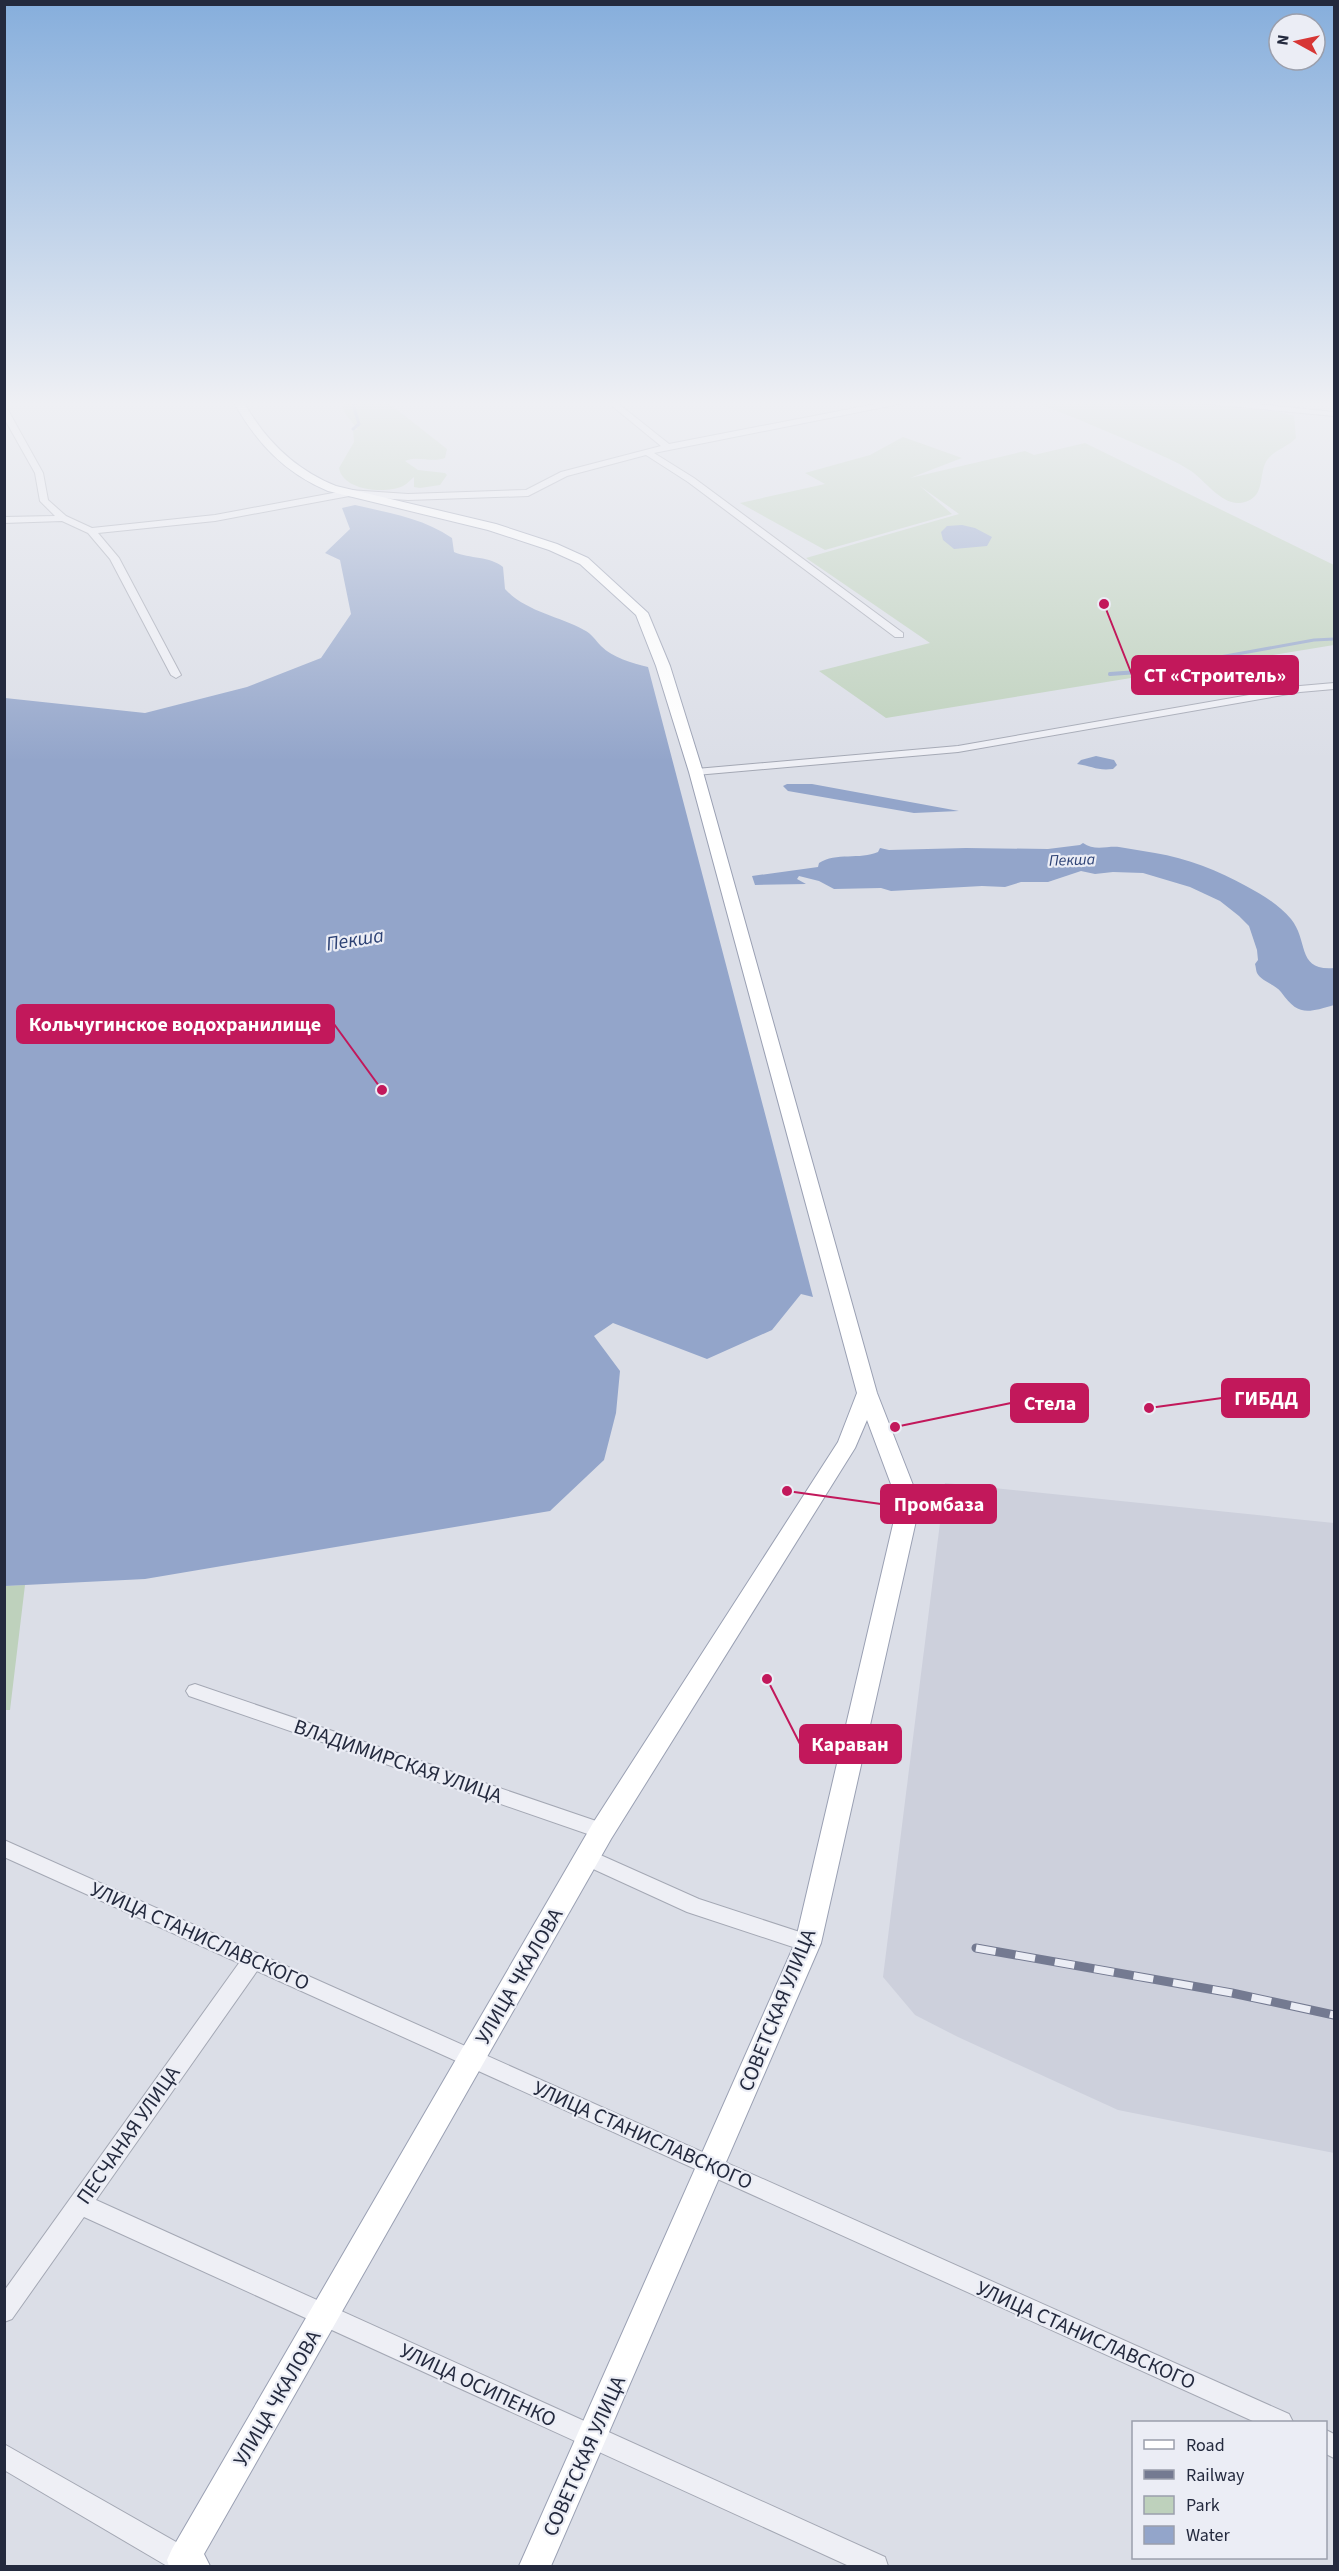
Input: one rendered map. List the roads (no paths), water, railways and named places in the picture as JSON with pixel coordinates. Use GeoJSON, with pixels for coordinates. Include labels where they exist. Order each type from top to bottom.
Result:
{"type":"FeatureCollection","features":[{"type":"Feature","properties":{"kind":"main road","name":"СОВЕТСКАЯ УЛИЦА"},"geometry":{"type":"LineString","coordinates":[[467,521],[553,547],[584,561],[612,583],[642,613],[663,666],[696,772],[867,1393],[909,1503],[808,1943],[535,2566]]}},
{"type":"Feature","properties":{"kind":"main road","name":"УЛИЦА ЧКАЛОВА"},"geometry":{"type":"LineString","coordinates":[[186,2564],[325,2315],[602,1831],[848,1443],[867,1393]]}},
{"type":"Feature","properties":{"kind":"street"},"geometry":{"type":"LineString","coordinates":[[69,521],[91,531],[114,558],[176,675]]}},
{"type":"Feature","properties":{"kind":"street"},"geometry":{"type":"LineString","coordinates":[[91,531],[187,521]]}},
{"type":"Feature","properties":{"kind":"street"},"geometry":{"type":"LineString","coordinates":[[746,521],[899,635]]}},
{"type":"Feature","properties":{"kind":"street"},"geometry":{"type":"LineString","coordinates":[[696,772],[958,749],[1300,689],[1335,686]]}},
{"type":"Feature","properties":{"kind":"street","name":"ВЛАДИМИРСКАЯ УЛИЦА"},"geometry":{"type":"LineString","coordinates":[[195,1691],[602,1831]]}},
{"type":"Feature","properties":{"kind":"street","name":"УЛИЦА СТАНИСЛАВСКОГО"},"geometry":{"type":"LineString","coordinates":[[4,1848],[1279,2421]]}},
{"type":"Feature","properties":{"kind":"street"},"geometry":{"type":"LineString","coordinates":[[587,1857],[694,1906],[808,1943]]}},
{"type":"Feature","properties":{"kind":"street","name":"ПЕСЧАНАЯ УЛИЦА"},"geometry":{"type":"LineString","coordinates":[[4,2311],[253,1960]]}},
{"type":"Feature","properties":{"kind":"street","name":"УЛИЦА ОСИПЕНКО"},"geometry":{"type":"LineString","coordinates":[[80,2204],[876,2566]]}},
{"type":"Feature","properties":{"kind":"street"},"geometry":{"type":"LineString","coordinates":[[4,2456],[186,2564]]}},
{"type":"Feature","properties":{"kind":"water","name":"Пекша"},"geometry":{"type":"Polygon","coordinates":[[[347,521],[416,521],[441,531],[452,538],[454,552],[486,559],[503,567],[505,589],[513,597],[584,630],[617,657],[648,667],[813,1297],[801,1294],[772,1330],[707,1359],[613,1323],[594,1336],[620,1371],[616,1413],[604,1460],[550,1511],[145,1579],[5,1586],[5,698],[145,713],[247,687],[321,658],[351,614],[340,560],[325,553],[350,529],[347,521]]]}},
{"type":"Feature","properties":{"kind":"water"},"geometry":{"type":"Polygon","coordinates":[[[962,525],[975,528],[992,537],[987,546],[954,549],[943,540],[941,532],[947,526],[962,525]]]}},
{"type":"Feature","properties":{"kind":"water"},"geometry":{"type":"Polygon","coordinates":[[[1096,756],[1114,760],[1117,765],[1113,769],[1103,769],[1077,764],[1081,760],[1096,756]]]}},
{"type":"Feature","properties":{"kind":"water"},"geometry":{"type":"Polygon","coordinates":[[[812,784],[959,811],[914,813],[788,791],[783,786],[812,784]]]}},
{"type":"Feature","properties":{"kind":"water","name":"Пекша"},"geometry":{"type":"Polygon","coordinates":[[[1083,843],[1091,847],[1119,847],[1179,858],[1225,875],[1265,897],[1291,919],[1300,936],[1308,960],[1322,968],[1334,968],[1334,1005],[1310,1011],[1298,1009],[1278,989],[1257,973],[1255,964],[1258,960],[1257,950],[1249,926],[1239,916],[1220,901],[1190,887],[1143,873],[1095,874],[1081,871],[1048,882],[1021,882],[1005,887],[982,886],[891,891],[881,888],[834,889],[819,881],[799,876],[797,879],[806,884],[755,885],[752,876],[818,867],[819,863],[826,860],[864,856],[878,852],[880,848],[889,850],[1048,849],[1083,843]]]}},
{"type":"Feature","properties":{"kind":"waterway"},"geometry":{"type":"LineString","coordinates":[[1176,665],[1314,640],[1334,639]]}},
{"type":"Feature","properties":{"kind":"waterway"},"geometry":{"type":"LineString","coordinates":[[1110,674],[1184,664]]}},
{"type":"Feature","properties":{"kind":"railway"},"geometry":{"type":"LineString","coordinates":[[976,1948],[1232,1993],[1334,2015]]}},
{"type":"Feature","properties":{"kind":"place","name":"СТ «Строитель»"},"geometry":{"type":"Point","coordinates":[1104,604]}},
{"type":"Feature","properties":{"kind":"place","name":"Кольчугинское водохранилище"},"geometry":{"type":"Point","coordinates":[382,1090]}},
{"type":"Feature","properties":{"kind":"place","name":"ГИБДД"},"geometry":{"type":"Point","coordinates":[1149,1408]}},
{"type":"Feature","properties":{"kind":"place","name":"Стела"},"geometry":{"type":"Point","coordinates":[895,1427]}},
{"type":"Feature","properties":{"kind":"place","name":"Промбаза"},"geometry":{"type":"Point","coordinates":[787,1491]}},
{"type":"Feature","properties":{"kind":"place","name":"Караван"},"geometry":{"type":"Point","coordinates":[767,1679]}}]}
